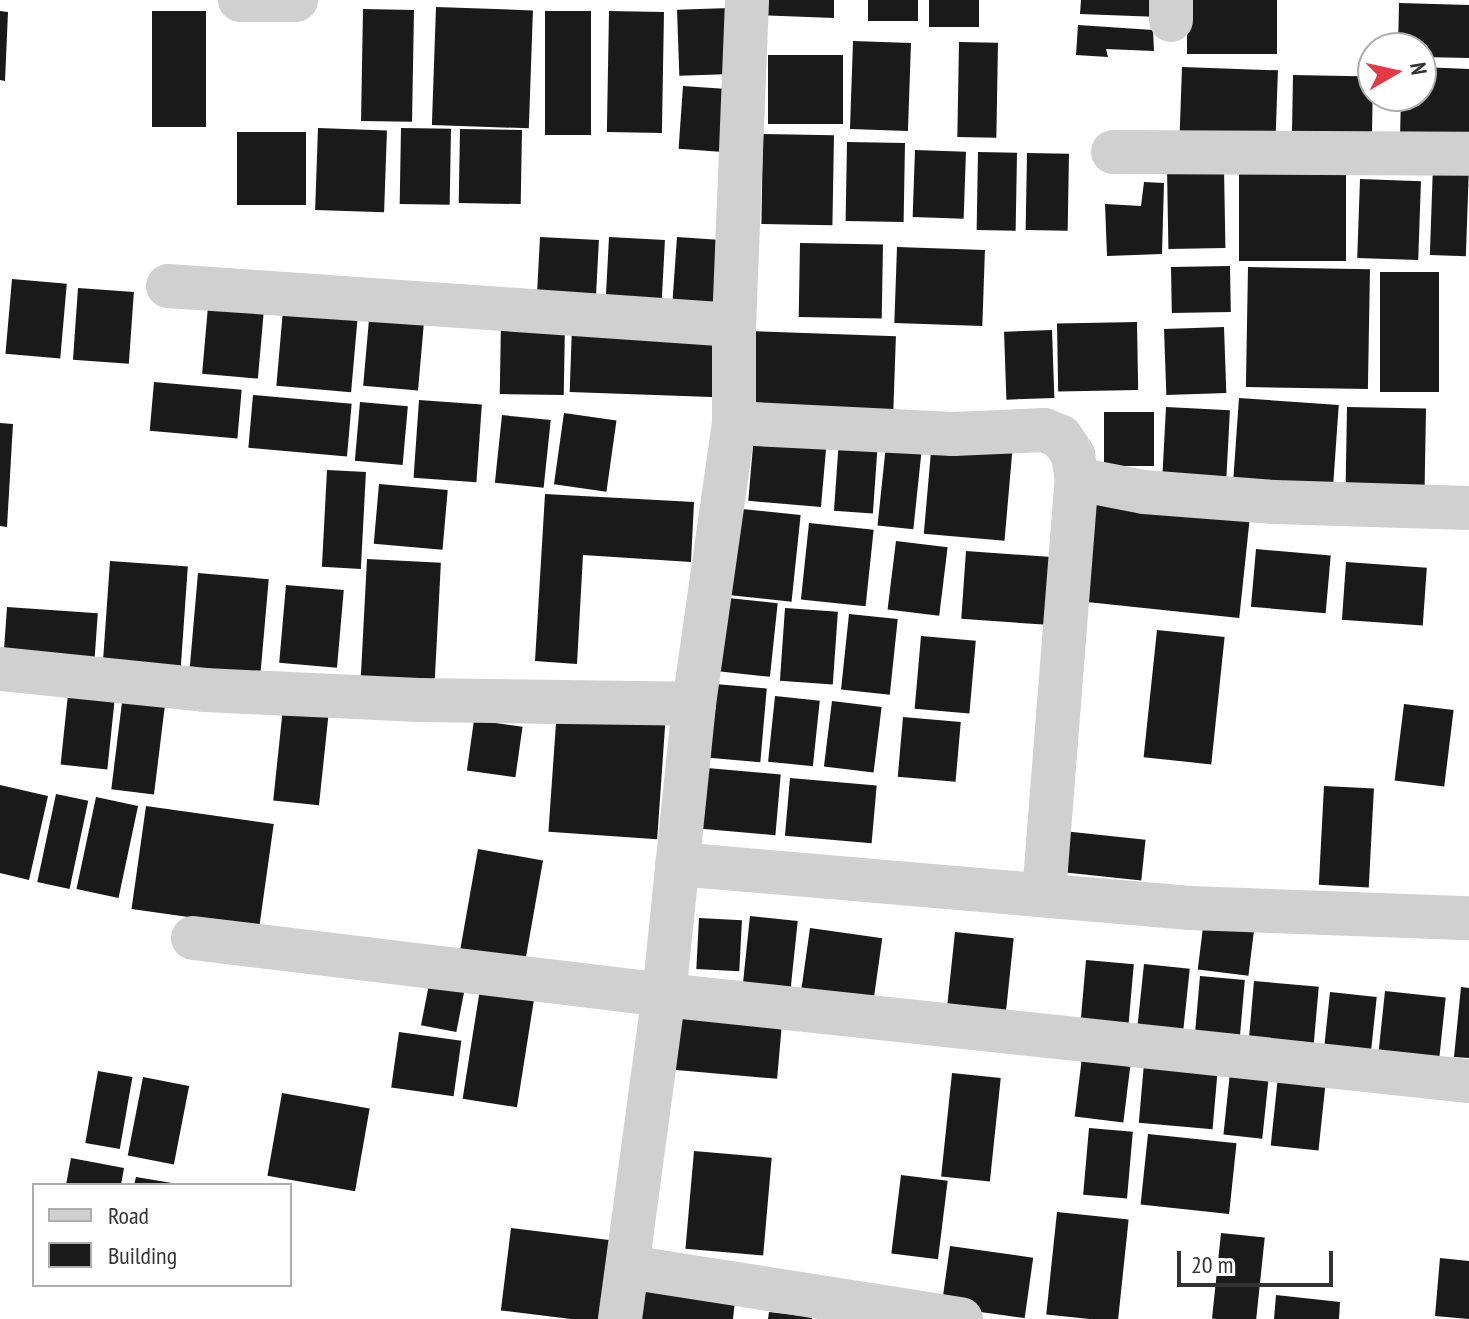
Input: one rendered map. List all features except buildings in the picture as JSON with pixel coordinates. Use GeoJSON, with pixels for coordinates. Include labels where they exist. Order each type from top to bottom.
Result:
{"type":"FeatureCollection","features":[{"type":"Feature","properties":{"kind":"street"},"geometry":{"type":"LineString","coordinates":[[620,1319],[664,995],[694,704],[734,423],[734,325],[747,0]]}},
{"type":"Feature","properties":{"kind":"street"},"geometry":{"type":"LineString","coordinates":[[1113,152],[1469,154]]}},
{"type":"Feature","properties":{"kind":"street"},"geometry":{"type":"LineString","coordinates":[[168,286],[734,325]]}},
{"type":"Feature","properties":{"kind":"street"},"geometry":{"type":"LineString","coordinates":[[734,423],[953,434],[1044,430],[1061,437],[1073,455],[1077,479],[1044,894]]}},
{"type":"Feature","properties":{"kind":"street"},"geometry":{"type":"LineString","coordinates":[[1077,479],[1144,492],[1275,502],[1469,508]]}},
{"type":"Feature","properties":{"kind":"street"},"geometry":{"type":"LineString","coordinates":[[0,669],[221,691],[419,700],[694,704]]}},
{"type":"Feature","properties":{"kind":"street"},"geometry":{"type":"LineString","coordinates":[[677,864],[1190,908],[1469,918]]}},
{"type":"Feature","properties":{"kind":"street"},"geometry":{"type":"LineString","coordinates":[[193,938],[664,995],[1469,1081]]}},
{"type":"Feature","properties":{"kind":"street"},"geometry":{"type":"LineString","coordinates":[[628,1267],[961,1319]]}}]}
